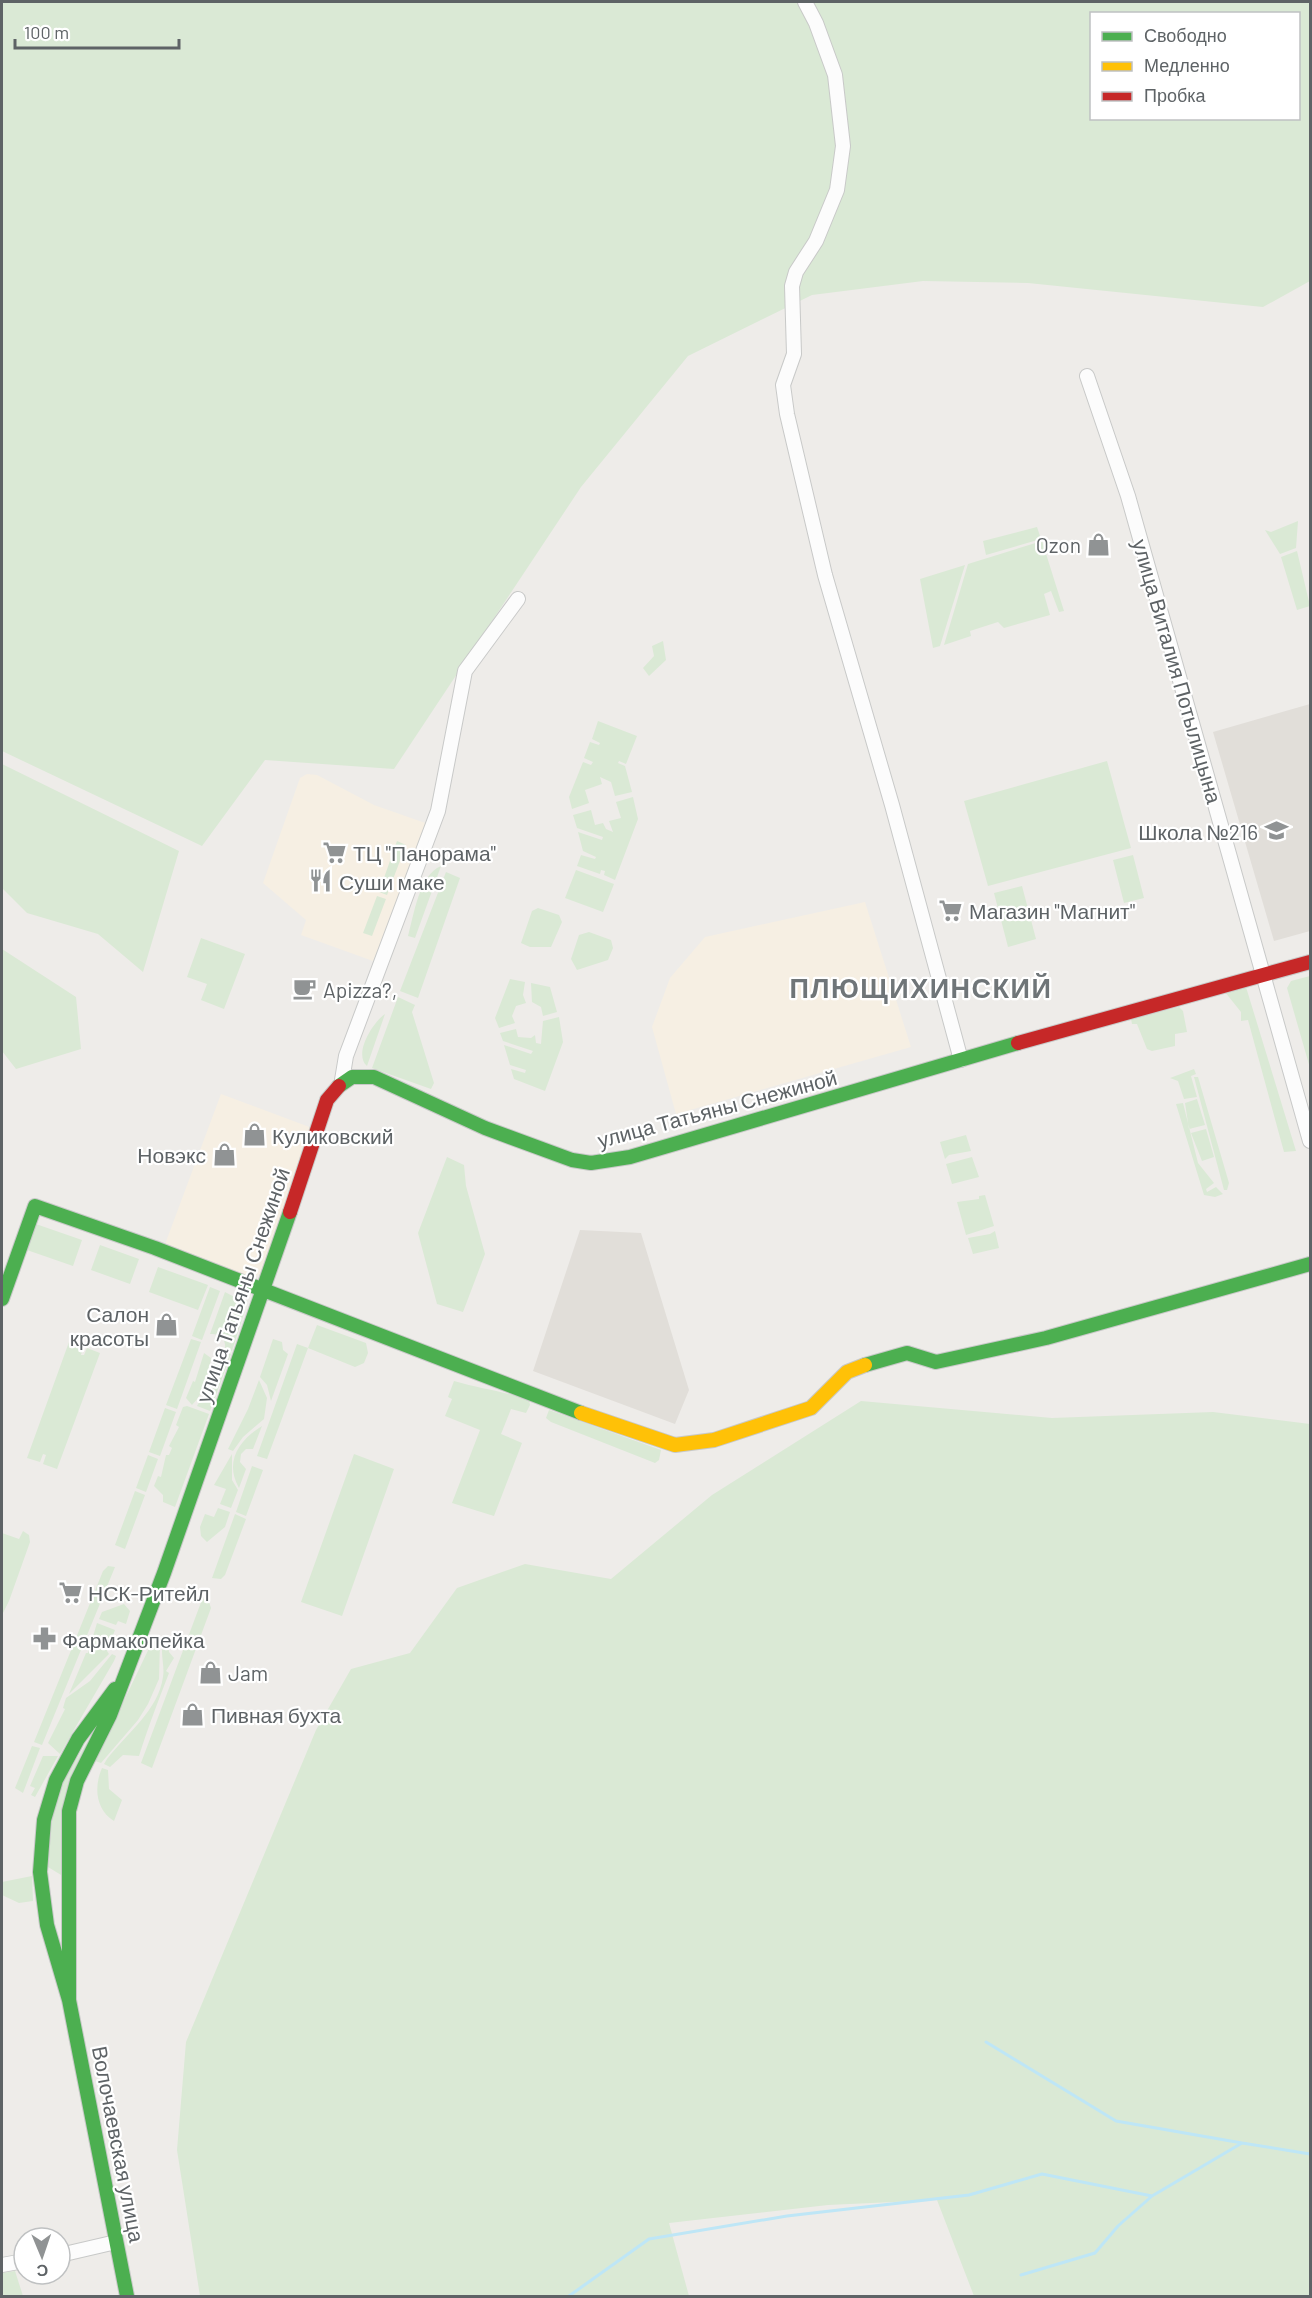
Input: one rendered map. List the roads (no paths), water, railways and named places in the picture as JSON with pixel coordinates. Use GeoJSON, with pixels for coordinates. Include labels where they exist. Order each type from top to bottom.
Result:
{"type":"FeatureCollection","features":[{"type":"Feature","properties":{"kind":"street"},"geometry":{"type":"LineString","coordinates":[[805,2],[816,23],[835,75],[843,146],[837,190],[816,241],[796,272],[792,286],[794,354],[783,385],[787,414],[825,575],[892,805],[951,1032],[961,1060]]}},
{"type":"Feature","properties":{"kind":"street","name":"улица Виталия Потылицына"},"geometry":{"type":"LineString","coordinates":[[1087,376],[1128,496],[1311,1141]]}},
{"type":"Feature","properties":{"kind":"street"},"geometry":{"type":"LineString","coordinates":[[342,1080],[346,1056],[438,811],[465,671],[518,599]]}},
{"type":"Feature","properties":{"kind":"street","name":"улица Татьяны Снежиной"},"geometry":{"type":"LineString","coordinates":[[71,1888],[69,1811],[77,1781],[104,1730],[164,1573],[264,1291],[318,1122],[327,1100],[342,1080],[361,1076],[374,1077],[485,1128],[572,1160],[591,1162],[630,1157],[961,1060],[1311,962]]}},
{"type":"Feature","properties":{"kind":"street"},"geometry":{"type":"LineString","coordinates":[[2,1299],[35,1206],[155,1248],[540,1399],[675,1445],[714,1440],[811,1408],[847,1371],[907,1353],[936,1362],[1046,1338],[1311,1264]]}},
{"type":"Feature","properties":{"kind":"street","name":"улица Татьяны Снежиной"},"geometry":{"type":"LineString","coordinates":[[40,1871],[45,1814],[51,1792],[87,1723],[122,1680]]}},
{"type":"Feature","properties":{"kind":"street","name":"Волочаевская улица"},"geometry":{"type":"LineString","coordinates":[[40,1871],[54,1960],[69,2000],[127,2296]]}},
{"type":"Feature","properties":{"kind":"street","name":"Волочаевская улица"},"geometry":{"type":"LineString","coordinates":[[69,2000],[71,1888]]}},
{"type":"Feature","properties":{"kind":"street"},"geometry":{"type":"LineString","coordinates":[[72,2252],[117,2242]]}},
{"type":"Feature","properties":{"kind":"waterway"},"geometry":{"type":"LineString","coordinates":[[986,2042],[1116,2121],[1242,2143]]}},
{"type":"Feature","properties":{"kind":"waterway"},"geometry":{"type":"LineString","coordinates":[[1021,2275],[1095,2253],[1118,2226],[1152,2196],[1242,2143],[1310,2154]]}},
{"type":"Feature","properties":{"kind":"waterway"},"geometry":{"type":"LineString","coordinates":[[569,2296],[649,2239],[787,2216],[969,2195],[1042,2174],[1152,2196]]}},
{"type":"Feature","properties":{"kind":"place","name":"Ozon"},"geometry":{"type":"Point","coordinates":[1099,544]}},
{"type":"Feature","properties":{"kind":"place","name":"Школа №216"},"geometry":{"type":"Point","coordinates":[1276,831]}},
{"type":"Feature","properties":{"kind":"place","name":"ТЦ \"Панорама\""},"geometry":{"type":"Point","coordinates":[335,852]}},
{"type":"Feature","properties":{"kind":"place","name":"Суши маке"},"geometry":{"type":"Point","coordinates":[321,881]}},
{"type":"Feature","properties":{"kind":"place","name":"Магазин \"Магнит\""},"geometry":{"type":"Point","coordinates":[951,910]}},
{"type":"Feature","properties":{"kind":"place","name":"Apizza?,"},"geometry":{"type":"Point","coordinates":[305,989]}},
{"type":"Feature","properties":{"kind":"place","name":"Куликовский"},"geometry":{"type":"Point","coordinates":[254,1135]}},
{"type":"Feature","properties":{"kind":"place","name":"Новэкс"},"geometry":{"type":"Point","coordinates":[224,1154]}},
{"type":"Feature","properties":{"kind":"place","name":"Салон красоты"},"geometry":{"type":"Point","coordinates":[167,1325]}},
{"type":"Feature","properties":{"kind":"place","name":"НСК-Ритейл"},"geometry":{"type":"Point","coordinates":[70,1592]}},
{"type":"Feature","properties":{"kind":"place","name":"Фармакопейка"},"geometry":{"type":"Point","coordinates":[44,1639]}},
{"type":"Feature","properties":{"kind":"place","name":"Jam"},"geometry":{"type":"Point","coordinates":[210,1672]}},
{"type":"Feature","properties":{"kind":"place","name":"Пивная бухта"},"geometry":{"type":"Point","coordinates":[193,1714]}},
{"type":"Feature","properties":{"kind":"district","name":"ПЛЮЩИХИНСКИЙ"},"geometry":{"type":"Point","coordinates":[921,987]}}]}
